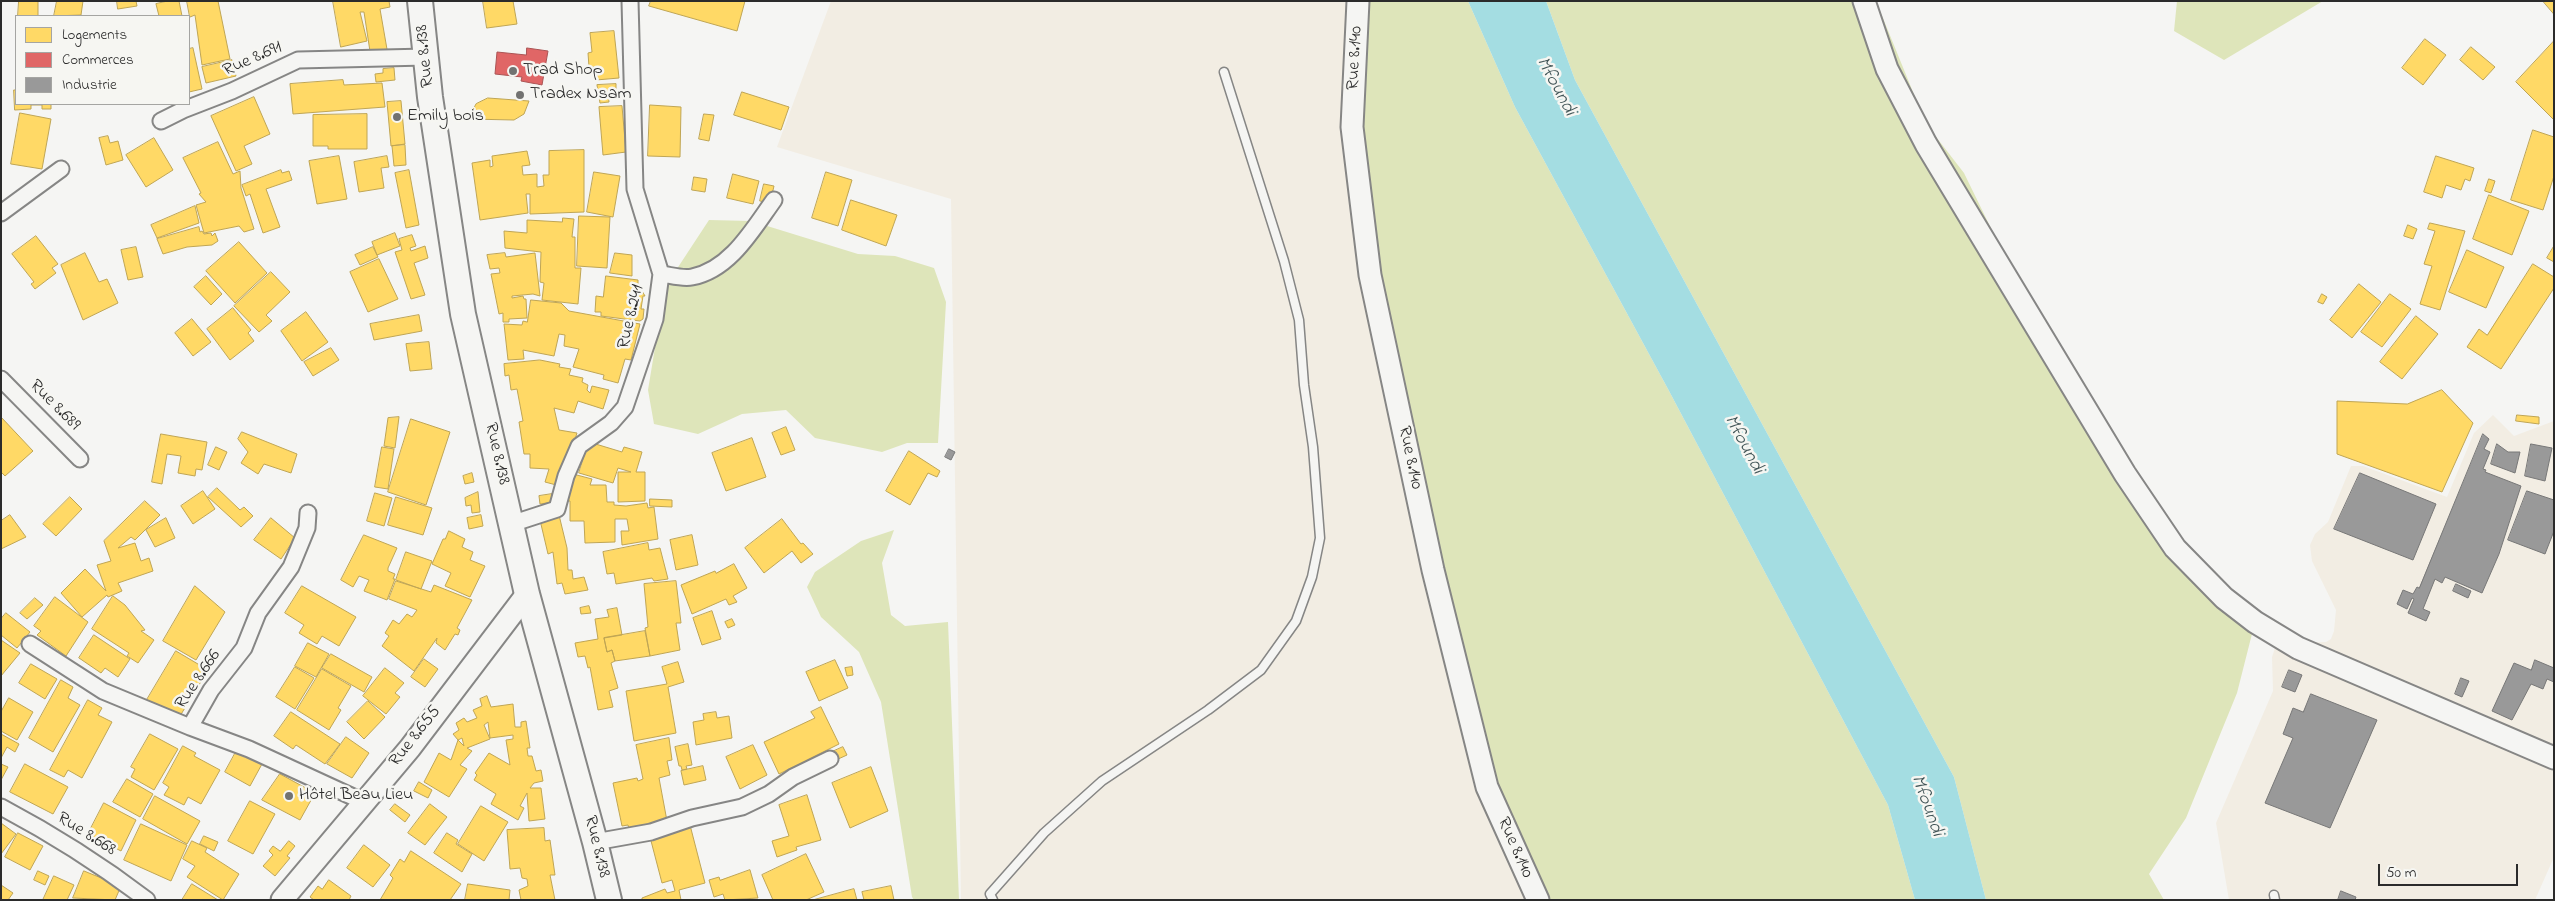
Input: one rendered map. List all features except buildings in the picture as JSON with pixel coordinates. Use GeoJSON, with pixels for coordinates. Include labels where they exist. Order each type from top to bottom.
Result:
{"type":"FeatureCollection","features":[{"type":"Feature","properties":{"kind":"main road","name":"Rue 8.138"},"geometry":{"type":"LineString","coordinates":[[420,1],[426,57],[463,314],[527,594],[609,900]]}},
{"type":"Feature","properties":{"kind":"main road","name":"Rue 8.140"},"geometry":{"type":"LineString","coordinates":[[1358,1],[1352,127],[1370,275],[1433,570],[1486,787],[1538,900]]}},
{"type":"Feature","properties":{"kind":"main road"},"geometry":{"type":"LineString","coordinates":[[1864,1],[1887,69],[1926,144],[2125,474],[2175,548],[2224,598],[2255,622],[2298,648],[2554,758]]}},
{"type":"Feature","properties":{"kind":"main road","name":"Rue 8.655"},"geometry":{"type":"LineString","coordinates":[[282,900],[410,748],[527,594]]}},
{"type":"Feature","properties":{"kind":"street","name":"Rue 8.241"},"geometry":{"type":"LineString","coordinates":[[511,524],[557,509],[566,476],[580,446],[611,423],[625,407],[655,319],[661,274],[635,189],[630,1]]}},
{"type":"Feature","properties":{"kind":"street","name":"Rue 8.691"},"geometry":{"type":"LineString","coordinates":[[161,121],[298,60],[426,57]]}},
{"type":"Feature","properties":{"kind":"street"},"geometry":{"type":"LineString","coordinates":[[1,213],[61,169]]}},
{"type":"Feature","properties":{"kind":"street"},"geometry":{"type":"LineString","coordinates":[[661,274],[690,278],[715,269],[744,242],[774,200]]}},
{"type":"Feature","properties":{"kind":"street","name":"Rue 8.689"},"geometry":{"type":"LineString","coordinates":[[1,379],[80,459]]}},
{"type":"Feature","properties":{"kind":"street","name":"Rue 8.666"},"geometry":{"type":"LineString","coordinates":[[308,512],[307,528],[291,567],[258,614],[244,648],[211,690],[190,727],[249,749],[364,802]]}},
{"type":"Feature","properties":{"kind":"street"},"geometry":{"type":"LineString","coordinates":[[30,644],[103,691],[190,727]]}},
{"type":"Feature","properties":{"kind":"street"},"geometry":{"type":"LineString","coordinates":[[595,842],[651,832],[692,818],[742,807],[769,794],[793,777],[830,759]]}},
{"type":"Feature","properties":{"kind":"street","name":"Rue 8.668"},"geometry":{"type":"LineString","coordinates":[[1,807],[38,826],[147,900]]}},
{"type":"Feature","properties":{"kind":"lane"},"geometry":{"type":"LineString","coordinates":[[993,900],[990,894],[1044,833],[1102,781],[1208,710],[1261,670],[1296,621],[1312,577],[1320,538],[1313,446],[1304,385],[1299,320],[1284,261],[1224,72]]}},
{"type":"Feature","properties":{"kind":"shaded area"},"geometry":{"type":"Polygon","coordinates":[[[831,1],[1358,1],[1538,900],[961,900],[951,199],[777,147],[831,1]]]}},
{"type":"Feature","properties":{"kind":"shaded area"},"geometry":{"type":"Polygon","coordinates":[[[2493,415],[2514,436],[2554,421],[2554,857],[2535,900],[2229,900],[2216,823],[2273,691],[2272,657],[2275,648],[2300,643],[2326,642],[2331,639],[2334,631],[2336,610],[2312,561],[2310,545],[2315,534],[2328,522],[2351,466],[2363,466],[2447,497],[2474,433],[2493,415]]]}},
{"type":"Feature","properties":{"kind":"green space"},"geometry":{"type":"Polygon","coordinates":[[[1358,1],[1468,1],[1515,107],[1668,389],[1888,805],[1915,900],[1538,900],[1487,787],[1433,570],[1352,127],[1358,1]]]}},
{"type":"Feature","properties":{"kind":"green space"},"geometry":{"type":"Polygon","coordinates":[[[1546,1],[1876,1],[1926,124],[1964,173],[2046,341],[2175,548],[2255,622],[2237,693],[2186,818],[2149,874],[2164,900],[1986,900],[1954,777],[1575,80],[1546,1]]]}},
{"type":"Feature","properties":{"kind":"green space"},"geometry":{"type":"Polygon","coordinates":[[[2177,1],[2323,1],[2224,60],[2174,31],[2177,1]]]}},
{"type":"Feature","properties":{"kind":"green space"},"geometry":{"type":"Polygon","coordinates":[[[709,220],[751,221],[858,254],[895,256],[934,268],[946,302],[938,443],[907,443],[882,452],[815,438],[786,410],[742,414],[698,434],[654,424],[648,390],[665,287],[709,220]]]}},
{"type":"Feature","properties":{"kind":"green space"},"geometry":{"type":"Polygon","coordinates":[[[894,530],[882,563],[891,615],[905,626],[948,622],[959,900],[914,900],[912,897],[881,702],[859,652],[821,617],[807,587],[815,572],[861,541],[894,530]]]}},
{"type":"Feature","properties":{"kind":"water","name":"Mfoundi"},"geometry":{"type":"Polygon","coordinates":[[[1468,1],[1546,1],[1575,80],[1954,777],[1986,900],[1915,900],[1888,805],[1668,389],[1515,107],[1468,1]]]}},
{"type":"Feature","properties":{"kind":"place","name":"Trad Shop"},"geometry":{"type":"Point","coordinates":[513,71]}},
{"type":"Feature","properties":{"kind":"place","name":"Tradex Nsam"},"geometry":{"type":"Point","coordinates":[520,95]}},
{"type":"Feature","properties":{"kind":"place","name":"Emily bois"},"geometry":{"type":"Point","coordinates":[397,117]}},
{"type":"Feature","properties":{"kind":"place","name":"Hôtel Beau Lieu"},"geometry":{"type":"Point","coordinates":[289,796]}}]}
